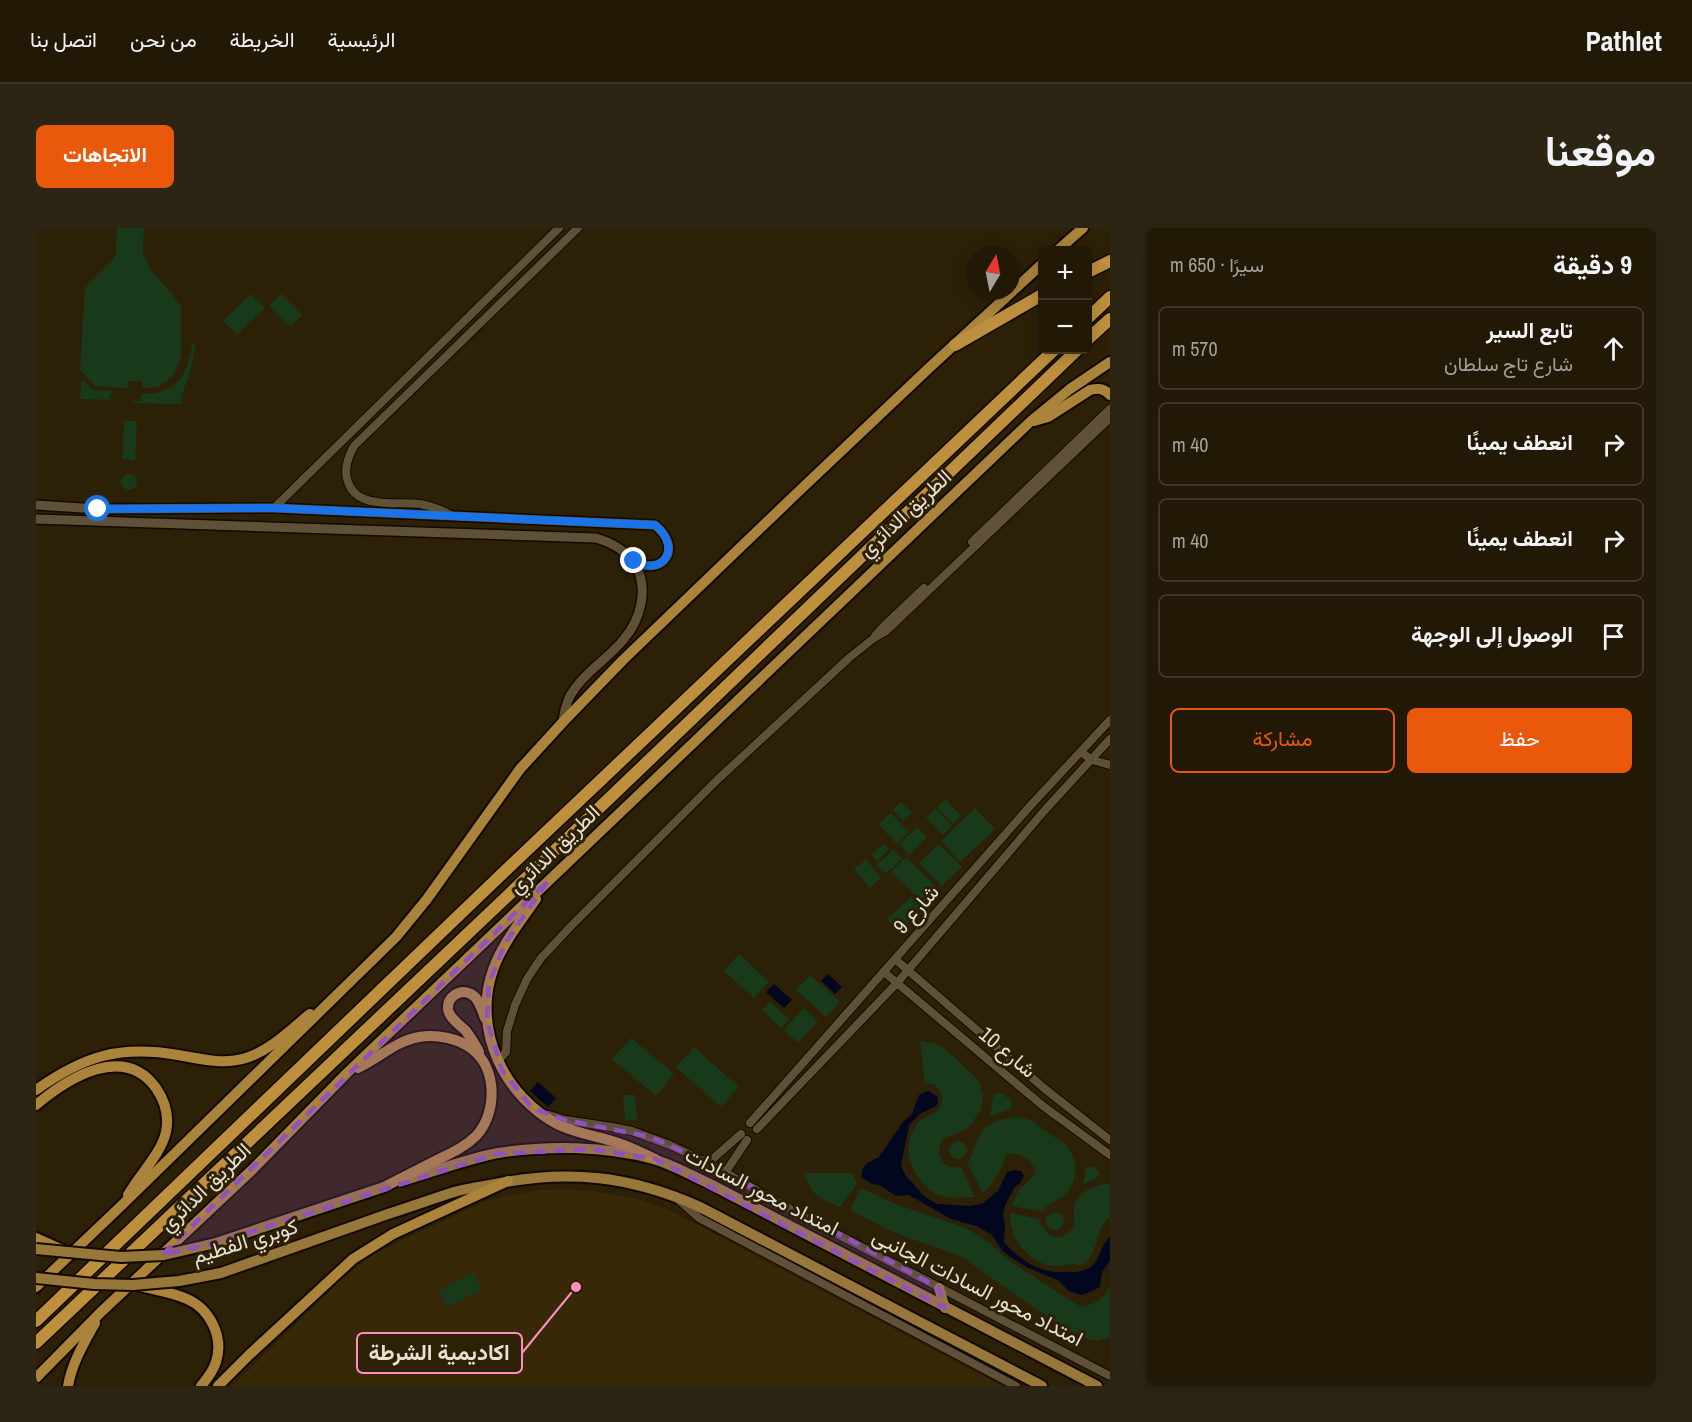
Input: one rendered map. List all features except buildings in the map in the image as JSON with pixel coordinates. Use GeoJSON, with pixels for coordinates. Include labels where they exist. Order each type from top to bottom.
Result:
{"type":"FeatureCollection","features":[{"type":"Feature","properties":{"kind":"highway"},"geometry":{"type":"LineString","coordinates":[[1063,246],[1083,228]]}},
{"type":"Feature","properties":{"kind":"highway"},"geometry":{"type":"LineString","coordinates":[[1092,270],[1110,261]]}},
{"type":"Feature","properties":{"kind":"highway"},"geometry":{"type":"LineString","coordinates":[[36,1287],[122,1206],[410,922],[520,769],[623,660],[755,532],[1038,268]]}},
{"type":"Feature","properties":{"kind":"highway"},"geometry":{"type":"LineString","coordinates":[[955,345],[1038,297]]}},
{"type":"Feature","properties":{"kind":"highway"},"geometry":{"type":"LineString","coordinates":[[1092,314],[1110,297]]}},
{"type":"Feature","properties":{"kind":"highway"},"geometry":{"type":"LineString","coordinates":[[1092,335],[1110,319]]}},
{"type":"Feature","properties":{"kind":"highway"},"geometry":{"type":"LineString","coordinates":[[1092,336],[1110,325]]}},
{"type":"Feature","properties":{"kind":"highway","name":"الطريق الدائري"},"geometry":{"type":"LineString","coordinates":[[36,1321],[504,872],[1050,354]]}},
{"type":"Feature","properties":{"kind":"highway","name":"الطريق الدائري"},"geometry":{"type":"LineString","coordinates":[[36,1343],[1073,354]]}},
{"type":"Feature","properties":{"kind":"highway","name":"الطريق الدائري"},"geometry":{"type":"LineString","coordinates":[[36,1378],[100,1313],[252,1170],[347,1073],[1031,421],[1070,389],[1110,362]]}},
{"type":"Feature","properties":{"kind":"highway"},"geometry":{"type":"LineString","coordinates":[[1031,421],[1048,417],[1096,388],[1110,395]]}},
{"type":"Feature","properties":{"kind":"highway"},"geometry":{"type":"LineString","coordinates":[[487,1021],[489,983],[499,957],[547,882]]}},
{"type":"Feature","properties":{"kind":"highway"},"geometry":{"type":"LineString","coordinates":[[384,1187],[461,1148],[476,1136],[485,1122],[491,1105],[490,1078],[472,1040],[448,1010],[448,1003],[452,997],[464,992],[471,993],[480,1005],[498,1061],[511,1084],[532,1108],[562,1126],[613,1141],[655,1159]]}},
{"type":"Feature","properties":{"kind":"highway"},"geometry":{"type":"LineString","coordinates":[[36,1090],[71,1067],[99,1056],[115,1053],[161,1052],[226,1062],[247,1058],[267,1048],[322,1004],[340,993]]}},
{"type":"Feature","properties":{"kind":"highway"},"geometry":{"type":"LineString","coordinates":[[347,1073],[371,1062],[402,1043],[420,1037],[437,1036],[456,1041],[472,1049],[483,1061]]}},
{"type":"Feature","properties":{"kind":"highway"},"geometry":{"type":"LineString","coordinates":[[36,1105],[66,1083],[103,1067],[126,1068],[137,1072],[155,1086],[161,1096],[167,1118],[163,1141],[122,1206]]}},
{"type":"Feature","properties":{"kind":"highway"},"geometry":{"type":"LineString","coordinates":[[219,1386],[249,1355],[353,1259],[393,1234],[508,1181]]}},
{"type":"Feature","properties":{"kind":"highway"},"geometry":{"type":"LineString","coordinates":[[36,1238],[66,1251]]}},
{"type":"Feature","properties":{"kind":"highway"},"geometry":{"type":"LineString","coordinates":[[133,1285],[189,1299],[198,1305],[212,1321],[218,1341],[218,1351],[212,1371],[201,1386]]}},
{"type":"Feature","properties":{"kind":"highway"},"geometry":{"type":"LineString","coordinates":[[68,1386],[71,1372],[100,1313]]}},
{"type":"Feature","properties":{"kind":"main road"},"geometry":{"type":"LineString","coordinates":[[36,505],[108,509],[274,508],[655,525],[665,535],[669,543],[669,551],[660,563],[648,566],[631,559],[616,545],[596,538],[36,519]]}},
{"type":"Feature","properties":{"kind":"main road"},"geometry":{"type":"LineString","coordinates":[[563,722],[566,705],[574,689],[625,638],[639,611],[642,597],[640,577],[631,559]]}},
{"type":"Feature","properties":{"kind":"main road","name":"امتداد محور السادات"},"geometry":{"type":"LineString","coordinates":[[384,1187],[486,1156],[528,1149],[559,1147],[591,1149],[655,1159],[712,1185],[1097,1386]]}},
{"type":"Feature","properties":{"kind":"main road","name":"امتداد محور السادات"},"geometry":{"type":"LineString","coordinates":[[388,1214],[456,1191],[545,1176],[593,1177],[648,1187],[700,1207],[1042,1386]]}},
{"type":"Feature","properties":{"kind":"main road","name":"كوبري الفطيم"},"geometry":{"type":"LineString","coordinates":[[36,1249],[121,1257],[164,1255],[216,1243],[384,1187]]}},
{"type":"Feature","properties":{"kind":"main road","name":"كوبري الفطيم"},"geometry":{"type":"LineString","coordinates":[[36,1278],[94,1284],[133,1285],[179,1281],[221,1273],[388,1214]]}},
{"type":"Feature","properties":{"kind":"main road"},"geometry":{"type":"LineString","coordinates":[[939,1287],[945,1308]]}},
{"type":"Feature","properties":{"kind":"street"},"geometry":{"type":"LineString","coordinates":[[274,508],[559,228]]}},
{"type":"Feature","properties":{"kind":"street"},"geometry":{"type":"LineString","coordinates":[[455,517],[426,506],[361,498],[352,491],[347,481],[346,468],[350,453],[354,446],[578,228]]}},
{"type":"Feature","properties":{"kind":"street"},"geometry":{"type":"LineString","coordinates":[[1011,509],[1110,409]]}},
{"type":"Feature","properties":{"kind":"street"},"geometry":{"type":"LineString","coordinates":[[498,1061],[506,1052],[507,1031],[515,1005],[527,979],[541,958],[573,924],[716,781],[849,658],[874,638],[883,627],[1110,418]]}},
{"type":"Feature","properties":{"kind":"street","name":"شارع 9"},"geometry":{"type":"LineString","coordinates":[[1110,720],[844,1016],[753,1126],[897,983],[1042,814],[1110,739]]}},
{"type":"Feature","properties":{"kind":"street"},"geometry":{"type":"LineString","coordinates":[[1093,739],[1110,754]]}},
{"type":"Feature","properties":{"kind":"street"},"geometry":{"type":"LineString","coordinates":[[1081,752],[1092,760],[1110,765]]}},
{"type":"Feature","properties":{"kind":"street"},"geometry":{"type":"LineString","coordinates":[[1032,805],[1042,814]]}},
{"type":"Feature","properties":{"kind":"street","name":"شارع 10"},"geometry":{"type":"LineString","coordinates":[[895,959],[1045,1089],[1110,1140]]}},
{"type":"Feature","properties":{"kind":"street","name":"شارع 10"},"geometry":{"type":"LineString","coordinates":[[884,972],[1043,1106],[1110,1155]]}},
{"type":"Feature","properties":{"kind":"street"},"geometry":{"type":"LineString","coordinates":[[844,1016],[855,1026]]}},
{"type":"Feature","properties":{"kind":"street","name":"امتداد محور السادات الجانبى"},"geometry":{"type":"LineString","coordinates":[[532,1108],[565,1120],[632,1131],[670,1145],[1110,1376]]}},
{"type":"Feature","properties":{"kind":"street"},"geometry":{"type":"LineString","coordinates":[[708,1163],[744,1137],[725,1173]]}},
{"type":"Feature","properties":{"kind":"street"},"geometry":{"type":"LineString","coordinates":[[675,1196],[699,1218],[1016,1386]]}},
{"type":"Feature","properties":{"kind":"highlighted area"},"geometry":{"type":"Polygon","coordinates":[[[547,882],[505,944],[489,983],[487,1021],[502,1070],[532,1108],[565,1120],[651,1137],[708,1163],[939,1288],[945,1308],[655,1159],[591,1149],[496,1154],[216,1243],[162,1255],[547,882]]]}},
{"type":"Feature","properties":{"kind":"shaded area"},"geometry":{"type":"Polygon","coordinates":[[[560,1189],[593,1191],[638,1199],[669,1210],[1002,1386],[232,1386],[343,1278],[371,1255],[481,1203],[504,1196],[560,1189]]]}},
{"type":"Feature","properties":{"kind":"green space"},"geometry":{"type":"Polygon","coordinates":[[[117,228],[144,228],[143,253],[150,269],[181,305],[181,357],[173,376],[158,387],[142,388],[142,381],[128,381],[128,388],[95,386],[80,370],[85,288],[114,259],[117,228]]]}},
{"type":"Feature","properties":{"kind":"green space"},"geometry":{"type":"Polygon","coordinates":[[[251,294],[265,308],[237,335],[223,321],[251,294]]]}},
{"type":"Feature","properties":{"kind":"green space"},"geometry":{"type":"Polygon","coordinates":[[[281,294],[302,315],[290,327],[269,306],[281,294]]]}},
{"type":"Feature","properties":{"kind":"green space"},"geometry":{"type":"Polygon","coordinates":[[[192,344],[195,344],[191,369],[181,404],[133,403],[133,401],[140,401],[141,394],[163,391],[178,381],[187,366],[192,344]]]}},
{"type":"Feature","properties":{"kind":"green space"},"geometry":{"type":"Polygon","coordinates":[[[82,380],[94,390],[114,391],[109,396],[111,400],[80,399],[82,380]]]}},
{"type":"Feature","properties":{"kind":"green space"},"geometry":{"type":"Polygon","coordinates":[[[124,421],[137,421],[135,460],[122,459],[124,421]]]}},
{"type":"Feature","properties":{"kind":"green space"},"geometry":{"type":"Polygon","coordinates":[[[126,474],[132,474],[137,482],[135,488],[126,490],[121,485],[121,479],[126,474]]]}},
{"type":"Feature","properties":{"kind":"green space"},"geometry":{"type":"Polygon","coordinates":[[[946,799],[961,816],[953,824],[937,807],[946,799]]]}},
{"type":"Feature","properties":{"kind":"green space"},"geometry":{"type":"Polygon","coordinates":[[[901,802],[912,813],[903,821],[893,810],[901,802]]]}},
{"type":"Feature","properties":{"kind":"green space"},"geometry":{"type":"Polygon","coordinates":[[[936,808],[952,826],[943,835],[926,818],[936,808]]]}},
{"type":"Feature","properties":{"kind":"green space"},"geometry":{"type":"Polygon","coordinates":[[[975,808],[995,829],[960,862],[941,841],[975,808]]]}},
{"type":"Feature","properties":{"kind":"green space"},"geometry":{"type":"Polygon","coordinates":[[[891,813],[909,832],[897,844],[878,824],[891,813]]]}},
{"type":"Feature","properties":{"kind":"green space"},"geometry":{"type":"Polygon","coordinates":[[[917,827],[927,837],[909,855],[899,844],[917,827]]]}},
{"type":"Feature","properties":{"kind":"green space"},"geometry":{"type":"Polygon","coordinates":[[[884,843],[889,849],[877,861],[871,854],[884,843]]]}},
{"type":"Feature","properties":{"kind":"green space"},"geometry":{"type":"Polygon","coordinates":[[[939,844],[962,867],[942,886],[919,863],[939,844]]]}},
{"type":"Feature","properties":{"kind":"green space"},"geometry":{"type":"Polygon","coordinates":[[[893,850],[902,859],[885,874],[876,865],[893,850]]]}},
{"type":"Feature","properties":{"kind":"green space"},"geometry":{"type":"Polygon","coordinates":[[[906,857],[936,887],[922,902],[891,872],[906,857]]]}},
{"type":"Feature","properties":{"kind":"green space"},"geometry":{"type":"Polygon","coordinates":[[[866,859],[881,878],[870,888],[854,869],[866,859]]]}},
{"type":"Feature","properties":{"kind":"green space"},"geometry":{"type":"Polygon","coordinates":[[[911,897],[923,909],[898,931],[887,919],[911,897]]]}},
{"type":"Feature","properties":{"kind":"green space"},"geometry":{"type":"Polygon","coordinates":[[[739,954],[769,982],[754,998],[724,971],[739,954]]]}},
{"type":"Feature","properties":{"kind":"green space"},"geometry":{"type":"Polygon","coordinates":[[[810,975],[840,1002],[826,1017],[796,990],[810,975]]]}},
{"type":"Feature","properties":{"kind":"green space"},"geometry":{"type":"Polygon","coordinates":[[[770,1002],[789,1019],[781,1028],[762,1010],[770,1002]]]}},
{"type":"Feature","properties":{"kind":"green space"},"geometry":{"type":"Polygon","coordinates":[[[804,1008],[818,1021],[798,1043],[784,1030],[804,1008]]]}},
{"type":"Feature","properties":{"kind":"green space"},"geometry":{"type":"Polygon","coordinates":[[[631,1038],[674,1074],[656,1096],[612,1059],[631,1038]]]}},
{"type":"Feature","properties":{"kind":"green space"},"geometry":{"type":"Polygon","coordinates":[[[920,1041],[938,1044],[979,1081],[983,1095],[981,1110],[969,1127],[944,1138],[939,1149],[944,1163],[961,1167],[975,1197],[951,1197],[933,1192],[924,1185],[912,1167],[909,1156],[911,1135],[916,1125],[939,1109],[942,1102],[941,1094],[935,1085],[925,1083],[920,1041]]]}},
{"type":"Feature","properties":{"kind":"green space"},"geometry":{"type":"Polygon","coordinates":[[[694,1047],[739,1087],[721,1107],[676,1067],[694,1047]]]}},
{"type":"Feature","properties":{"kind":"green space"},"geometry":{"type":"Polygon","coordinates":[[[996,1093],[1005,1094],[1004,1097],[1010,1099],[1012,1105],[1008,1110],[990,1116],[993,1097],[996,1093]]]}},
{"type":"Feature","properties":{"kind":"green space"},"geometry":{"type":"Polygon","coordinates":[[[623,1095],[635,1095],[637,1120],[625,1120],[623,1095]]]}},
{"type":"Feature","properties":{"kind":"green space"},"geometry":{"type":"Polygon","coordinates":[[[1019,1117],[1032,1121],[1063,1142],[1073,1156],[1075,1174],[1072,1185],[1061,1198],[1042,1212],[1012,1206],[1019,1191],[1035,1171],[1024,1157],[1007,1154],[996,1177],[983,1193],[967,1163],[984,1129],[994,1122],[1019,1117]]]}},
{"type":"Feature","properties":{"kind":"green space"},"geometry":{"type":"Polygon","coordinates":[[[958,1141],[964,1144],[967,1150],[964,1156],[958,1159],[952,1156],[949,1150],[952,1144],[958,1141]]]}},
{"type":"Feature","properties":{"kind":"green space"},"geometry":{"type":"Polygon","coordinates":[[[1093,1166],[1099,1172],[1097,1177],[1083,1184],[1086,1169],[1093,1166]]]}},
{"type":"Feature","properties":{"kind":"green space"},"geometry":{"type":"Polygon","coordinates":[[[804,1173],[852,1173],[857,1184],[840,1207],[817,1195],[810,1187],[804,1173]]]}},
{"type":"Feature","properties":{"kind":"green space"},"geometry":{"type":"Polygon","coordinates":[[[1110,1184],[1110,1217],[1104,1223],[1088,1260],[1081,1265],[1047,1265],[1025,1252],[1015,1238],[1010,1213],[1039,1219],[1048,1233],[1061,1237],[1066,1235],[1073,1226],[1077,1199],[1090,1188],[1110,1184]]]}},
{"type":"Feature","properties":{"kind":"green space"},"geometry":{"type":"Polygon","coordinates":[[[861,1188],[893,1203],[966,1228],[991,1244],[1017,1266],[1081,1307],[1099,1300],[1106,1294],[1110,1285],[1110,1337],[1098,1341],[1068,1331],[963,1257],[895,1233],[850,1210],[861,1188]]]}},
{"type":"Feature","properties":{"kind":"green space"},"geometry":{"type":"Polygon","coordinates":[[[1055,1212],[1061,1215],[1064,1221],[1061,1227],[1055,1230],[1049,1227],[1046,1221],[1049,1215],[1055,1212]]]}},
{"type":"Feature","properties":{"kind":"green space"},"geometry":{"type":"Polygon","coordinates":[[[473,1272],[482,1290],[447,1307],[439,1290],[473,1272]]]}},
{"type":"Feature","properties":{"kind":"water"},"geometry":{"type":"Polygon","coordinates":[[[828,974],[842,987],[835,994],[821,981],[828,974]]]}},
{"type":"Feature","properties":{"kind":"water"},"geometry":{"type":"Polygon","coordinates":[[[774,984],[792,1000],[784,1008],[766,992],[774,984]]]}},
{"type":"Feature","properties":{"kind":"water"},"geometry":{"type":"Polygon","coordinates":[[[538,1082],[556,1098],[548,1107],[530,1091],[538,1082]]]}},
{"type":"Feature","properties":{"kind":"water"},"geometry":{"type":"Polygon","coordinates":[[[928,1091],[937,1096],[938,1103],[920,1114],[909,1125],[901,1166],[906,1176],[925,1197],[937,1204],[970,1206],[982,1204],[998,1191],[1007,1172],[1021,1171],[1024,1176],[1014,1188],[1003,1214],[1004,1242],[1021,1258],[1034,1266],[1048,1271],[1074,1272],[1091,1267],[1110,1237],[1110,1261],[1102,1272],[1100,1287],[1081,1295],[1069,1291],[1058,1280],[1028,1268],[1009,1256],[992,1235],[976,1226],[951,1219],[909,1195],[896,1196],[861,1177],[867,1163],[879,1157],[903,1122],[912,1114],[919,1095],[928,1091]]]}},
{"type":"Feature","properties":{"kind":"place","name":"اكاديمية الشرطة"},"geometry":{"type":"Point","coordinates":[576,1287]}},
{"type":"Feature","properties":{"kind":"route"},"geometry":{"type":"LineString","coordinates":[[98,509],[274,508],[655,525],[662,531],[669,543],[667,555],[660,563],[652,566],[644,566],[634,561]]}}]}
